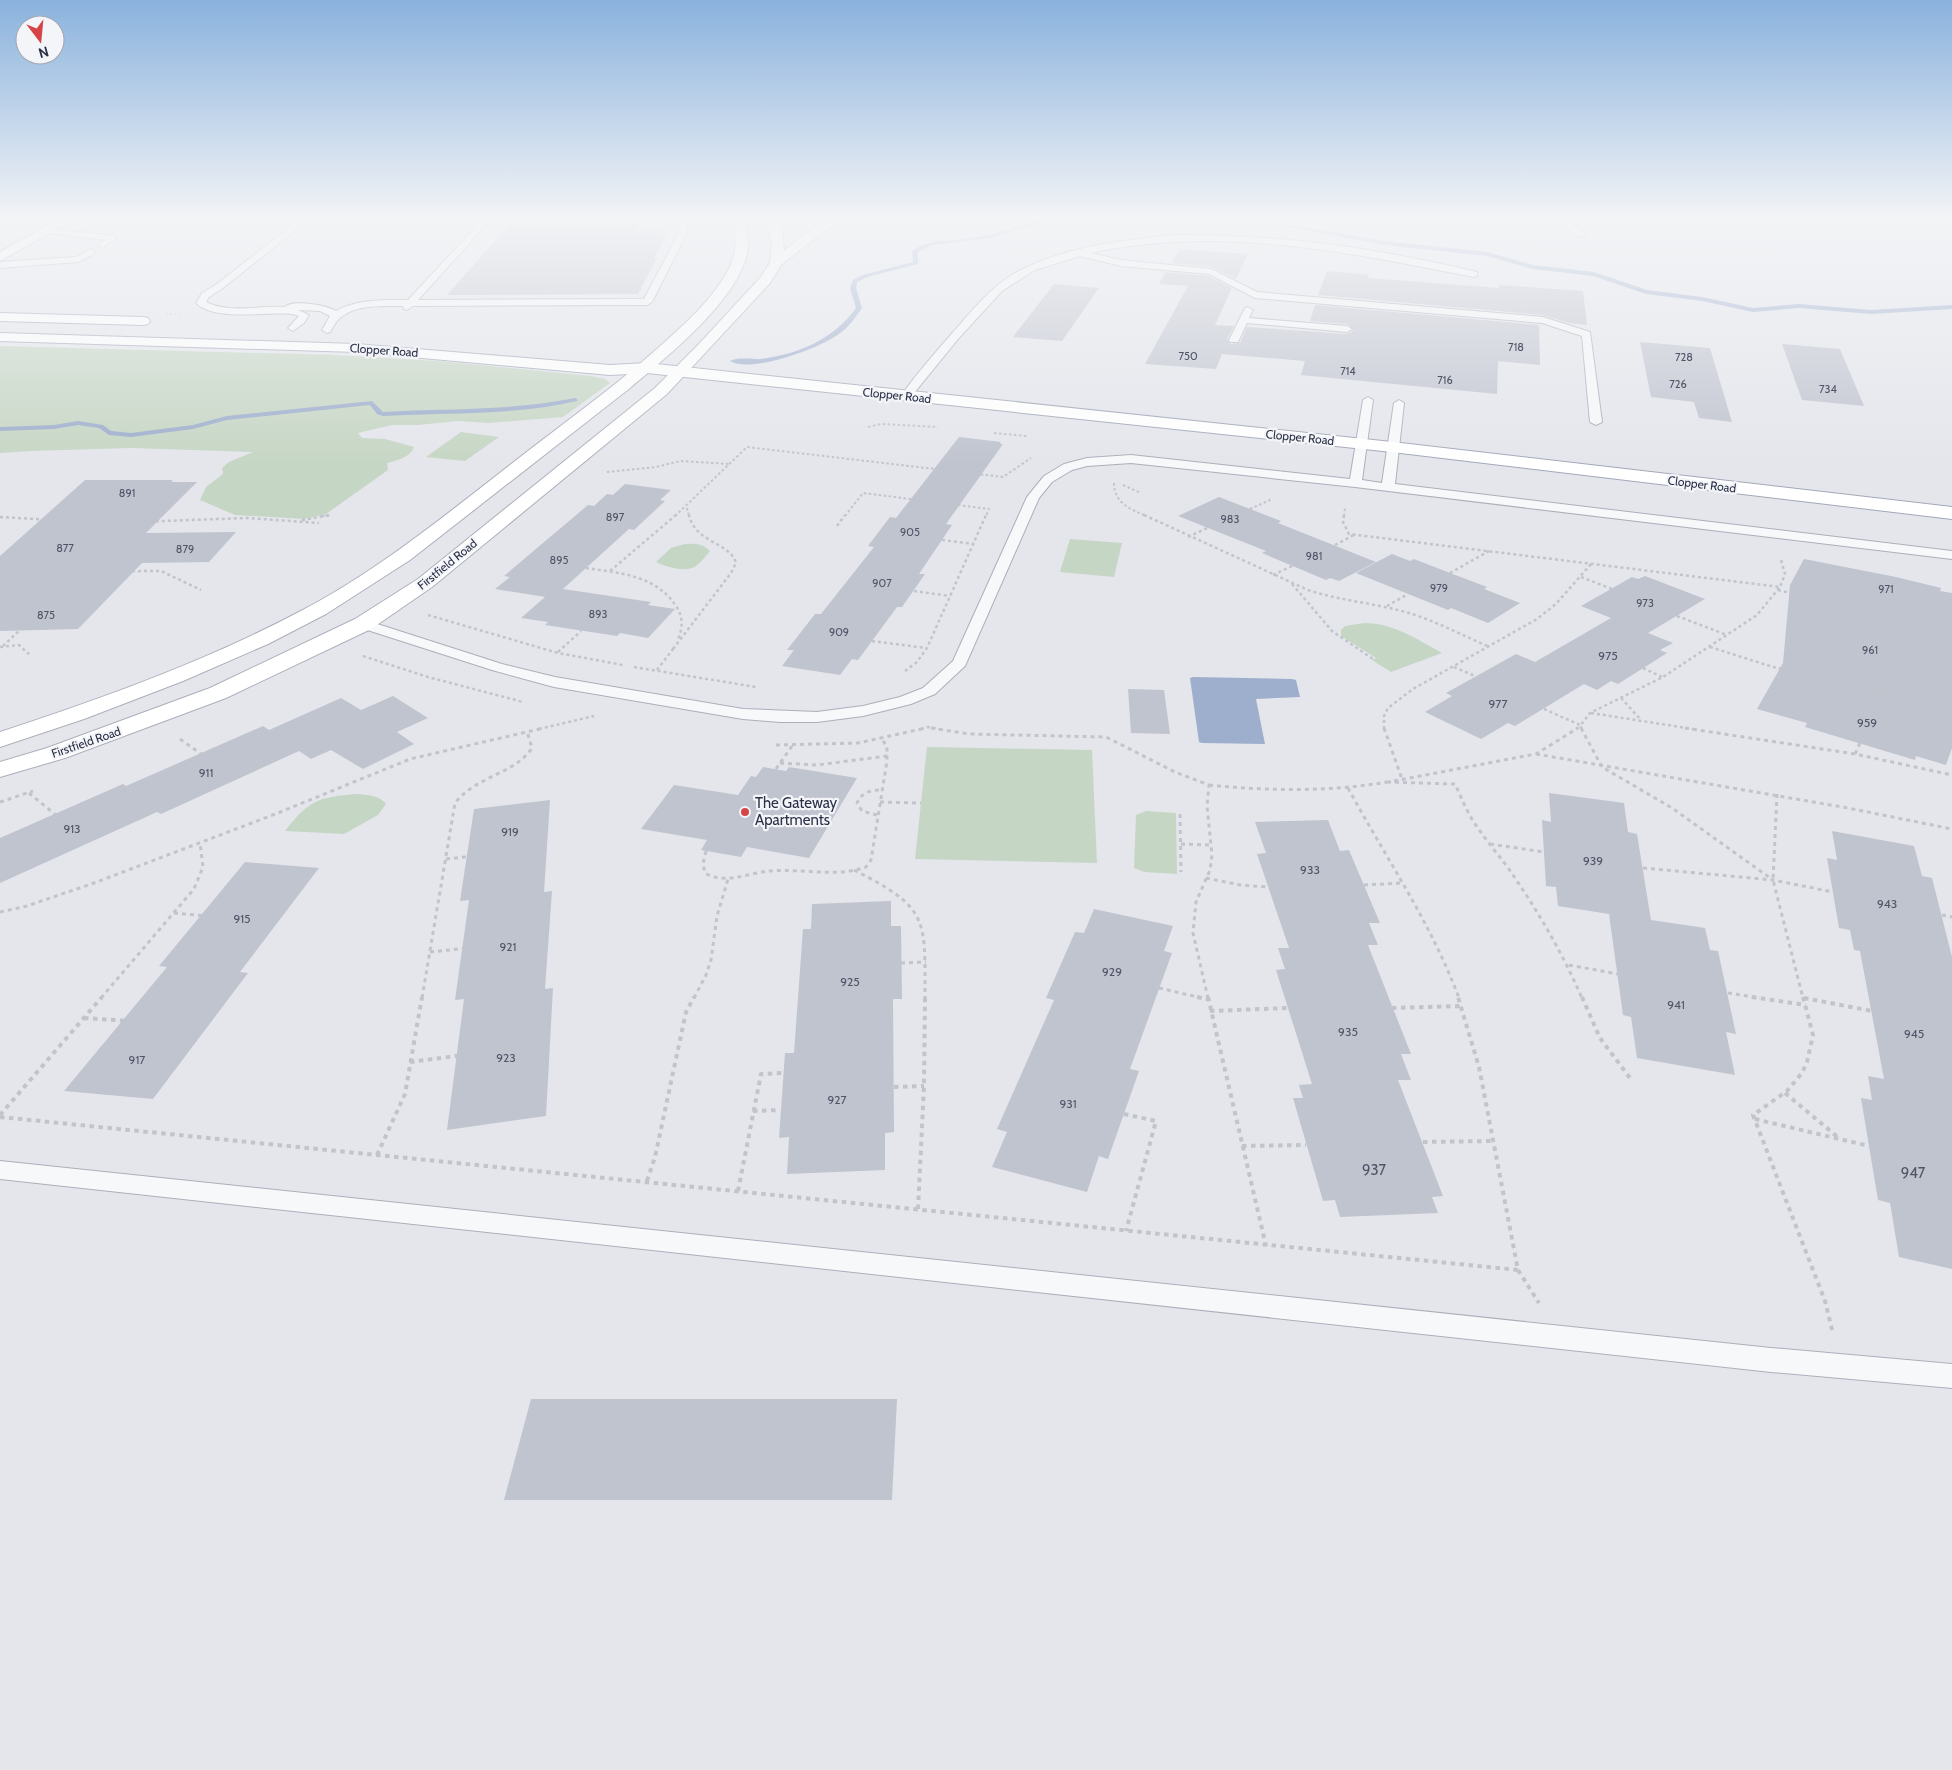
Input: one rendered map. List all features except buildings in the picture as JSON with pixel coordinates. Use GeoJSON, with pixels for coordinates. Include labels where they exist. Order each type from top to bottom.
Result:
{"type":"FeatureCollection","features":[{"type":"Feature","properties":{"kind":"street","name":"Firstfield Road"},"geometry":{"type":"LineString","coordinates":[[0,740],[78,715],[132,694],[242,648],[317,611],[380,572],[422,543],[647,368],[701,315],[713,299]]}},
{"type":"Feature","properties":{"kind":"street","name":"Firstfield Road"},"geometry":{"type":"LineString","coordinates":[[0,770],[130,727],[218,693],[363,624],[425,583],[661,392],[748,299]]}},
{"type":"Feature","properties":{"kind":"street"},"geometry":{"type":"LineString","coordinates":[[0,317],[156,321]]}},
{"type":"Feature","properties":{"kind":"street"},"geometry":{"type":"LineString","coordinates":[[215,324],[244,325]]}},
{"type":"Feature","properties":{"kind":"street","name":"Clopper Road"},"geometry":{"type":"LineString","coordinates":[[142,340],[210,336],[258,337],[305,329],[346,331]]}},
{"type":"Feature","properties":{"kind":"street","name":"Clopper Road"},"geometry":{"type":"LineString","coordinates":[[0,338],[142,340],[356,348],[610,370],[647,368],[682,371],[1392,447],[1952,513]]}},
{"type":"Feature","properties":{"kind":"street","name":"Clopper Road"},"geometry":{"type":"LineString","coordinates":[[616,355],[633,357],[647,368]]}},
{"type":"Feature","properties":{"kind":"lane"},"geometry":{"type":"LineString","coordinates":[[204,299],[201,303],[206,307],[217,309],[277,311],[304,315],[301,321],[305,329],[344,312],[365,306],[410,303],[647,302],[649,299]]}},
{"type":"Feature","properties":{"kind":"lane"},"geometry":{"type":"LineString","coordinates":[[212,299],[213,303],[218,305],[321,309],[329,310],[335,316]]}},
{"type":"Feature","properties":{"kind":"lane"},"geometry":{"type":"LineString","coordinates":[[404,311],[414,299]]}},
{"type":"Feature","properties":{"kind":"lane"},"geometry":{"type":"LineString","coordinates":[[906,396],[936,358],[988,299]]}},
{"type":"Feature","properties":{"kind":"lane"},"geometry":{"type":"LineString","coordinates":[[1234,340],[1253,299]]}},
{"type":"Feature","properties":{"kind":"lane"},"geometry":{"type":"LineString","coordinates":[[1298,299],[1531,318],[1587,334],[1596,422]]}},
{"type":"Feature","properties":{"kind":"lane"},"geometry":{"type":"LineString","coordinates":[[1243,320],[1347,329]]}},
{"type":"Feature","properties":{"kind":"lane"},"geometry":{"type":"LineString","coordinates":[[1355,483],[1368,400]]}},
{"type":"Feature","properties":{"kind":"lane"},"geometry":{"type":"LineString","coordinates":[[1388,487],[1399,403]]}},
{"type":"Feature","properties":{"kind":"lane"},"geometry":{"type":"LineString","coordinates":[[363,624],[497,667],[563,684],[743,714],[817,717],[863,711],[905,701],[929,691],[960,663],[1033,497],[1048,479],[1068,467],[1087,462],[1131,459],[1355,483],[1952,555]]}},
{"type":"Feature","properties":{"kind":"lane"},"geometry":{"type":"LineString","coordinates":[[0,1170],[1840,1366],[1952,1376]]}},
{"type":"Feature","properties":{"kind":"path"},"geometry":{"type":"LineString","coordinates":[[868,427],[881,424],[944,428]]}},
{"type":"Feature","properties":{"kind":"path"},"geometry":{"type":"LineString","coordinates":[[986,432],[1028,436]]}},
{"type":"Feature","properties":{"kind":"path"},"geometry":{"type":"LineString","coordinates":[[610,572],[671,520],[746,447],[1003,477],[1021,463],[1038,456]]}},
{"type":"Feature","properties":{"kind":"path"},"geometry":{"type":"LineString","coordinates":[[606,472],[656,467],[680,461],[730,464]]}},
{"type":"Feature","properties":{"kind":"path"},"geometry":{"type":"LineString","coordinates":[[1114,482],[1115,495],[1123,505],[1273,575],[1331,598],[1387,607],[1425,619],[1490,647]]}},
{"type":"Feature","properties":{"kind":"path"},"geometry":{"type":"LineString","coordinates":[[1123,485],[1141,493]]}},
{"type":"Feature","properties":{"kind":"path"},"geometry":{"type":"LineString","coordinates":[[1346,505],[1343,522],[1349,534],[1779,588],[1952,633]]}},
{"type":"Feature","properties":{"kind":"path"},"geometry":{"type":"LineString","coordinates":[[657,671],[736,566],[734,556],[698,534],[688,518],[687,508]]}},
{"type":"Feature","properties":{"kind":"path"},"geometry":{"type":"LineString","coordinates":[[296,521],[331,515]]}},
{"type":"Feature","properties":{"kind":"path"},"geometry":{"type":"LineString","coordinates":[[0,517],[106,523],[220,518],[296,521],[319,524]]}},
{"type":"Feature","properties":{"kind":"path"},"geometry":{"type":"LineString","coordinates":[[1188,536],[1207,528]]}},
{"type":"Feature","properties":{"kind":"path"},"geometry":{"type":"LineString","coordinates":[[1335,545],[1355,535]]}},
{"type":"Feature","properties":{"kind":"path"},"geometry":{"type":"LineString","coordinates":[[942,540],[974,544]]}},
{"type":"Feature","properties":{"kind":"path"},"geometry":{"type":"LineString","coordinates":[[1450,573],[1490,551]]}},
{"type":"Feature","properties":{"kind":"path"},"geometry":{"type":"LineString","coordinates":[[1536,754],[1580,726],[1590,713],[1663,677],[1756,615],[1779,588],[1785,574],[1781,559]]}},
{"type":"Feature","properties":{"kind":"path"},"geometry":{"type":"LineString","coordinates":[[1402,779],[1384,730],[1384,716],[1388,708],[1401,696],[1490,647],[1550,609],[1581,577],[1591,563]]}},
{"type":"Feature","properties":{"kind":"path"},"geometry":{"type":"LineString","coordinates":[[1273,575],[1292,566]]}},
{"type":"Feature","properties":{"kind":"path"},"geometry":{"type":"LineString","coordinates":[[586,568],[645,579],[664,590],[671,597],[681,616],[680,636],[673,649]]}},
{"type":"Feature","properties":{"kind":"path"},"geometry":{"type":"LineString","coordinates":[[0,572],[161,571],[201,590]]}},
{"type":"Feature","properties":{"kind":"path"},"geometry":{"type":"LineString","coordinates":[[1581,577],[1612,588]]}},
{"type":"Feature","properties":{"kind":"path"},"geometry":{"type":"LineString","coordinates":[[1292,583],[1332,631],[1373,659]]}},
{"type":"Feature","properties":{"kind":"path"},"geometry":{"type":"LineString","coordinates":[[914,591],[950,596]]}},
{"type":"Feature","properties":{"kind":"path"},"geometry":{"type":"LineString","coordinates":[[1387,607],[1408,594]]}},
{"type":"Feature","properties":{"kind":"path"},"geometry":{"type":"LineString","coordinates":[[1879,615],[1884,605]]}},
{"type":"Feature","properties":{"kind":"path"},"geometry":{"type":"LineString","coordinates":[[1677,616],[1727,635]]}},
{"type":"Feature","properties":{"kind":"path"},"geometry":{"type":"LineString","coordinates":[[1884,636],[1886,617]]}},
{"type":"Feature","properties":{"kind":"path"},"geometry":{"type":"LineString","coordinates":[[1,647],[22,628]]}},
{"type":"Feature","properties":{"kind":"path"},"geometry":{"type":"LineString","coordinates":[[558,653],[581,631]]}},
{"type":"Feature","properties":{"kind":"path"},"geometry":{"type":"LineString","coordinates":[[872,641],[927,648]]}},
{"type":"Feature","properties":{"kind":"path"},"geometry":{"type":"LineString","coordinates":[[1,647],[19,645],[31,656]]}},
{"type":"Feature","properties":{"kind":"path"},"geometry":{"type":"LineString","coordinates":[[1710,646],[1773,667],[1952,708]]}},
{"type":"Feature","properties":{"kind":"path"},"geometry":{"type":"LineString","coordinates":[[1454,667],[1476,676]]}},
{"type":"Feature","properties":{"kind":"path"},"geometry":{"type":"LineString","coordinates":[[1643,668],[1663,677]]}},
{"type":"Feature","properties":{"kind":"path"},"geometry":{"type":"LineString","coordinates":[[1877,707],[1884,691],[1883,671]]}},
{"type":"Feature","properties":{"kind":"path"},"geometry":{"type":"LineString","coordinates":[[1621,698],[1641,721]]}},
{"type":"Feature","properties":{"kind":"path"},"geometry":{"type":"LineString","coordinates":[[1544,709],[1580,726],[1602,767],[1672,808],[1773,880]]}},
{"type":"Feature","properties":{"kind":"path"},"geometry":{"type":"LineString","coordinates":[[1590,713],[1855,754],[1952,775]]}},
{"type":"Feature","properties":{"kind":"path"},"geometry":{"type":"LineString","coordinates":[[0,912],[27,906],[94,883],[410,759],[594,716]]}},
{"type":"Feature","properties":{"kind":"path"},"geometry":{"type":"LineString","coordinates":[[377,1155],[405,1094],[453,812],[459,796],[472,785],[526,758],[532,748],[527,731]]}},
{"type":"Feature","properties":{"kind":"path"},"geometry":{"type":"LineString","coordinates":[[180,739],[204,756]]}},
{"type":"Feature","properties":{"kind":"path"},"geometry":{"type":"LineString","coordinates":[[706,851],[702,859],[706,874],[720,879],[774,870],[854,870],[868,865],[888,756],[887,747],[882,739]]}},
{"type":"Feature","properties":{"kind":"path"},"geometry":{"type":"LineString","coordinates":[[1855,754],[1860,743]]}},
{"type":"Feature","properties":{"kind":"path"},"geometry":{"type":"LineString","coordinates":[[776,769],[792,746]]}},
{"type":"Feature","properties":{"kind":"path"},"geometry":{"type":"LineString","coordinates":[[1209,785],[1275,791],[1348,788],[1536,754],[1602,767],[1777,794],[1894,816],[1952,830]]}},
{"type":"Feature","properties":{"kind":"path"},"geometry":{"type":"LineString","coordinates":[[780,763],[817,765],[888,756]]}},
{"type":"Feature","properties":{"kind":"path"},"geometry":{"type":"LineString","coordinates":[[1387,782],[1455,784],[1468,814],[1533,904],[1568,965],[1600,1038],[1630,1078]]}},
{"type":"Feature","properties":{"kind":"path"},"geometry":{"type":"LineString","coordinates":[[0,1116],[1518,1270],[1478,1062],[1462,1006],[1440,951],[1348,788]]}},
{"type":"Feature","properties":{"kind":"path"},"geometry":{"type":"LineString","coordinates":[[878,814],[862,811],[857,803],[861,795],[866,792],[882,790]]}},
{"type":"Feature","properties":{"kind":"path"},"geometry":{"type":"LineString","coordinates":[[28,793],[57,816]]}},
{"type":"Feature","properties":{"kind":"path"},"geometry":{"type":"LineString","coordinates":[[1777,794],[1773,880],[1813,1035],[1812,1044],[1802,1072],[1794,1085],[1785,1094],[1754,1113],[1754,1119],[1825,1301],[1840,1366]]}},
{"type":"Feature","properties":{"kind":"path"},"geometry":{"type":"LineString","coordinates":[[880,802],[921,803]]}},
{"type":"Feature","properties":{"kind":"path"},"geometry":{"type":"LineString","coordinates":[[1180,814],[1181,872]]}},
{"type":"Feature","properties":{"kind":"path"},"geometry":{"type":"LineString","coordinates":[[0,1116],[201,879],[204,867],[200,842]]}},
{"type":"Feature","properties":{"kind":"path"},"geometry":{"type":"LineString","coordinates":[[1181,844],[1211,845]]}},
{"type":"Feature","properties":{"kind":"path"},"geometry":{"type":"LineString","coordinates":[[1489,844],[1544,852]]}},
{"type":"Feature","properties":{"kind":"path"},"geometry":{"type":"LineString","coordinates":[[446,859],[474,856]]}},
{"type":"Feature","properties":{"kind":"path"},"geometry":{"type":"LineString","coordinates":[[1643,868],[1773,880],[1833,892]]}},
{"type":"Feature","properties":{"kind":"path"},"geometry":{"type":"LineString","coordinates":[[854,870],[887,888],[907,903],[920,922],[925,943],[924,1086],[918,1209]]}},
{"type":"Feature","properties":{"kind":"path"},"geometry":{"type":"LineString","coordinates":[[1206,878],[1240,885],[1269,887]]}},
{"type":"Feature","properties":{"kind":"path"},"geometry":{"type":"LineString","coordinates":[[647,1181],[655,1157],[686,1012],[706,975],[711,960],[717,916],[728,879]]}},
{"type":"Feature","properties":{"kind":"path"},"geometry":{"type":"LineString","coordinates":[[1364,885],[1403,884]]}},
{"type":"Feature","properties":{"kind":"path"},"geometry":{"type":"LineString","coordinates":[[174,913],[206,916]]}},
{"type":"Feature","properties":{"kind":"path"},"geometry":{"type":"LineString","coordinates":[[1942,915],[1952,916]]}},
{"type":"Feature","properties":{"kind":"path"},"geometry":{"type":"LineString","coordinates":[[430,952],[468,948]]}},
{"type":"Feature","properties":{"kind":"path"},"geometry":{"type":"LineString","coordinates":[[901,963],[926,962]]}},
{"type":"Feature","properties":{"kind":"path"},"geometry":{"type":"LineString","coordinates":[[1568,965],[1618,974]]}},
{"type":"Feature","properties":{"kind":"path"},"geometry":{"type":"LineString","coordinates":[[1159,988],[1207,999]]}},
{"type":"Feature","properties":{"kind":"path"},"geometry":{"type":"LineString","coordinates":[[1728,993],[1806,1005]]}},
{"type":"Feature","properties":{"kind":"path"},"geometry":{"type":"LineString","coordinates":[[1804,998],[1872,1011]]}},
{"type":"Feature","properties":{"kind":"path"},"geometry":{"type":"LineString","coordinates":[[1392,1008],[1462,1006]]}},
{"type":"Feature","properties":{"kind":"path"},"geometry":{"type":"LineString","coordinates":[[1210,1011],[1288,1008]]}},
{"type":"Feature","properties":{"kind":"path"},"geometry":{"type":"LineString","coordinates":[[84,1018],[129,1021]]}},
{"type":"Feature","properties":{"kind":"path"},"geometry":{"type":"LineString","coordinates":[[410,1062],[464,1055]]}},
{"type":"Feature","properties":{"kind":"path"},"geometry":{"type":"LineString","coordinates":[[738,1190],[761,1074],[783,1073]]}},
{"type":"Feature","properties":{"kind":"path"},"geometry":{"type":"LineString","coordinates":[[894,1087],[924,1086]]}},
{"type":"Feature","properties":{"kind":"path"},"geometry":{"type":"LineString","coordinates":[[1785,1094],[1841,1140]]}},
{"type":"Feature","properties":{"kind":"path"},"geometry":{"type":"LineString","coordinates":[[753,1111],[780,1110]]}},
{"type":"Feature","properties":{"kind":"path"},"geometry":{"type":"LineString","coordinates":[[1124,1114],[1156,1121],[1126,1231]]}},
{"type":"Feature","properties":{"kind":"path"},"geometry":{"type":"LineString","coordinates":[[1754,1119],[1869,1146]]}},
{"type":"Feature","properties":{"kind":"path"},"geometry":{"type":"LineString","coordinates":[[1423,1142],[1493,1141]]}},
{"type":"Feature","properties":{"kind":"path"},"geometry":{"type":"LineString","coordinates":[[1242,1146],[1306,1145]]}},
{"type":"Feature","properties":{"kind":"green space"},"geometry":{"type":"Polygon","coordinates":[[[0,346],[333,355],[439,361],[591,376],[605,379],[610,383],[563,417],[488,423],[458,421],[418,425],[392,425],[358,433],[362,438],[385,439],[414,447],[410,454],[399,460],[387,463],[388,470],[326,514],[304,519],[235,515],[200,500],[206,487],[223,474],[222,468],[229,462],[253,452],[131,448],[0,453],[0,346]]]}},
{"type":"Feature","properties":{"kind":"green space"},"geometry":{"type":"Polygon","coordinates":[[[461,432],[499,437],[465,461],[426,457],[461,432]]]}},
{"type":"Feature","properties":{"kind":"green space"},"geometry":{"type":"Polygon","coordinates":[[[1070,539],[1122,543],[1114,577],[1060,572],[1070,539]]]}},
{"type":"Feature","properties":{"kind":"green space"},"geometry":{"type":"Polygon","coordinates":[[[685,544],[699,544],[710,551],[700,563],[692,568],[676,568],[656,562],[671,548],[685,544]]]}},
{"type":"Feature","properties":{"kind":"green space"},"geometry":{"type":"Polygon","coordinates":[[[1364,623],[1395,629],[1414,637],[1442,653],[1391,672],[1372,660],[1376,658],[1341,636],[1341,630],[1345,626],[1364,623]]]}},
{"type":"Feature","properties":{"kind":"green space"},"geometry":{"type":"Polygon","coordinates":[[[927,747],[1092,750],[1097,863],[915,859],[927,747]]]}},
{"type":"Feature","properties":{"kind":"green space"},"geometry":{"type":"Polygon","coordinates":[[[357,794],[377,797],[386,804],[378,815],[344,834],[285,831],[308,806],[324,799],[357,794]]]}},
{"type":"Feature","properties":{"kind":"green space"},"geometry":{"type":"Polygon","coordinates":[[[1146,811],[1176,813],[1177,874],[1144,872],[1134,868],[1136,815],[1146,811]]]}},
{"type":"Feature","properties":{"kind":"water"},"geometry":{"type":"Polygon","coordinates":[[[1190,678],[1292,679],[1296,680],[1300,697],[1256,699],[1265,744],[1202,743],[1199,742],[1190,678]]]}},
{"type":"Feature","properties":{"kind":"waterway"},"geometry":{"type":"LineString","coordinates":[[733,361],[767,360],[785,356],[821,343],[837,333],[850,321],[859,308],[856,299]]}},
{"type":"Feature","properties":{"kind":"waterway"},"geometry":{"type":"LineString","coordinates":[[1699,299],[1753,310],[1799,306],[1871,312],[1952,307]]}},
{"type":"Feature","properties":{"kind":"waterway"},"geometry":{"type":"LineString","coordinates":[[0,429],[54,427],[78,423],[101,426],[109,433],[131,435],[193,427],[227,418],[372,403],[379,413],[383,414],[504,410],[551,405],[575,400]]}},
{"type":"Feature","properties":{"kind":"place","name":"The Gateway Apartments"},"geometry":{"type":"Point","coordinates":[745,812]}}]}
